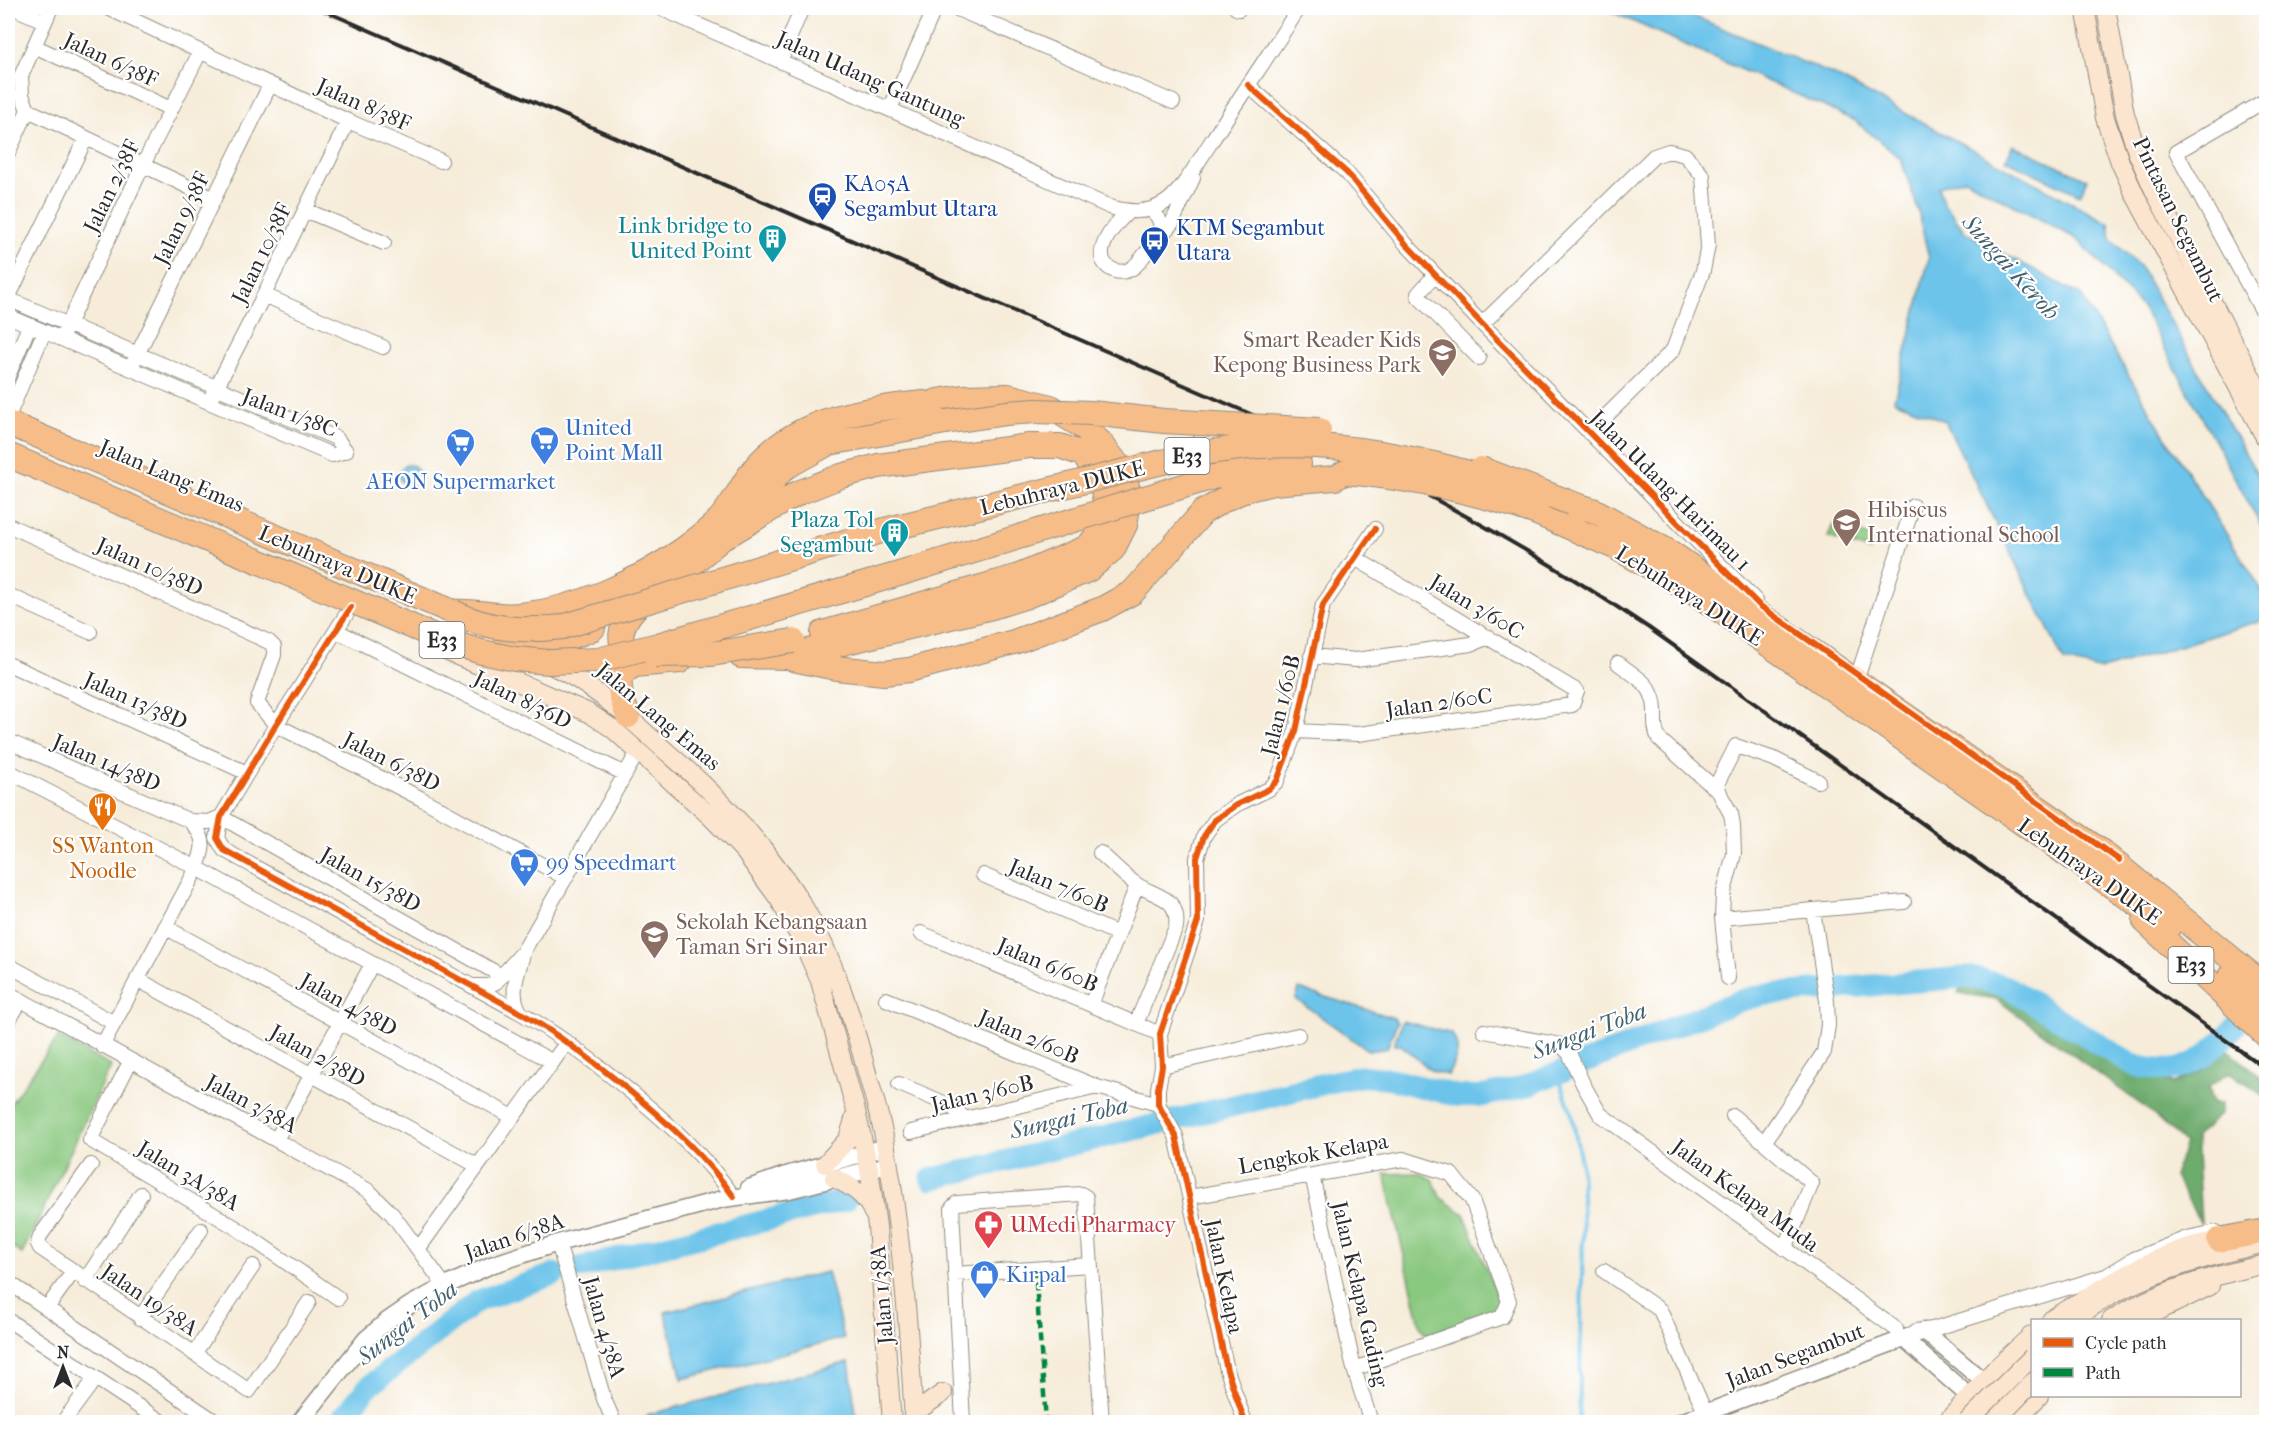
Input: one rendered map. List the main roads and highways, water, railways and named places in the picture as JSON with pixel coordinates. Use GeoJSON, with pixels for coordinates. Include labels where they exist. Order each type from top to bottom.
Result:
{"type":"FeatureCollection","features":[{"type":"Feature","properties":{"kind":"highway"},"geometry":{"type":"LineString","coordinates":[[453,612],[464,611],[498,616],[521,615],[562,608],[606,592],[644,573],[683,550],[720,519],[755,468],[772,450],[794,434],[835,418],[899,405],[963,397],[1008,396],[1051,407],[1083,427],[1100,442],[1125,474],[1129,501],[1125,525],[1113,549],[1088,570],[1018,598],[897,631],[745,655],[634,665],[621,674],[619,682],[628,716]]}},
{"type":"Feature","properties":{"kind":"highway"},"geometry":{"type":"LineString","coordinates":[[653,663],[634,658],[623,643],[621,634],[626,617],[635,606],[669,583],[721,539],[784,468],[829,442],[945,422],[1036,411],[1091,413],[1224,426],[1340,432],[1386,440],[1465,463],[1571,503]]}},
{"type":"Feature","properties":{"kind":"highway","name":"Lebuhraya DUKE"},"geometry":{"type":"LineString","coordinates":[[8,423],[482,624],[505,629],[528,630],[562,627],[885,530],[1191,455],[1227,449],[1310,445],[1356,449],[1458,469],[1595,511],[1671,553],[2102,852],[2264,998]]}},
{"type":"Feature","properties":{"kind":"highway"},"geometry":{"type":"LineString","coordinates":[[598,660],[646,655],[789,649],[1019,576],[1088,546],[1101,530],[1107,511],[1100,475],[1082,454],[1060,446],[1029,446],[878,466],[841,476],[798,493],[721,539]]}},
{"type":"Feature","properties":{"kind":"highway","name":"Lebuhraya DUKE"},"geometry":{"type":"LineString","coordinates":[[10,458],[446,641],[515,659],[549,662],[598,660],[658,645],[899,574],[1213,477],[1254,468],[1302,464],[1327,466],[1346,472],[1388,476],[1454,488],[1515,505],[1580,530],[1645,563],[1694,592],[2162,920],[2264,998]]}},
{"type":"Feature","properties":{"kind":"highway"},"geometry":{"type":"LineString","coordinates":[[789,649],[836,668],[884,673],[909,670],[1014,642],[1102,609],[1133,592],[1203,512],[1227,498],[1248,489],[1273,483],[1335,478],[1346,472]]}},
{"type":"Feature","properties":{"kind":"highway"},"geometry":{"type":"LineString","coordinates":[[473,632],[518,640],[562,639],[584,633],[646,598]]}},
{"type":"Feature","properties":{"kind":"highway","name":"E33"},"geometry":{"type":"LineString","coordinates":[[2123,894],[2136,913],[2266,1035]]}},
{"type":"Feature","properties":{"kind":"highway"},"geometry":{"type":"LineString","coordinates":[[2219,1240],[2266,1231]]}},
{"type":"Feature","properties":{"kind":"main road","name":"Pintasan Segambut"},"geometry":{"type":"LineString","coordinates":[[2085,8],[2105,118],[2120,162],[2266,439]]}},
{"type":"Feature","properties":{"kind":"main road","name":"Pintasan Segambut"},"geometry":{"type":"LineString","coordinates":[[2106,8],[2125,114],[2137,152],[2154,190],[2266,405]]}},
{"type":"Feature","properties":{"kind":"main road","name":"Jalan Lang Emas"},"geometry":{"type":"LineString","coordinates":[[8,432],[535,657],[573,677],[628,716],[707,786],[751,832],[805,909],[842,988],[858,1037],[887,1156]]}},
{"type":"Feature","properties":{"kind":"main road","name":"Jalan Lang Emas"},"geometry":{"type":"LineString","coordinates":[[10,458],[351,607],[471,663],[589,713],[639,750],[744,851],[779,899],[804,943],[820,981],[856,1111],[867,1161]]}},
{"type":"Feature","properties":{"kind":"main road"},"geometry":{"type":"LineString","coordinates":[[856,1111],[848,1139],[829,1171],[855,1188],[870,1206],[878,1226]]}},
{"type":"Feature","properties":{"kind":"main road","name":"Jalan 1/38A"},"geometry":{"type":"LineString","coordinates":[[887,1156],[899,1226],[907,1390]]}},
{"type":"Feature","properties":{"kind":"main road","name":"Jalan 1/38A"},"geometry":{"type":"LineString","coordinates":[[867,1161],[878,1226],[892,1422]]}},
{"type":"Feature","properties":{"kind":"main road"},"geometry":{"type":"LineString","coordinates":[[2053,1319],[2121,1277],[2146,1265],[2219,1240],[2266,1237]]}},
{"type":"Feature","properties":{"kind":"main road"},"geometry":{"type":"LineString","coordinates":[[2076,1319],[2114,1295],[2184,1264],[2266,1243]]}},
{"type":"Feature","properties":{"kind":"main road"},"geometry":{"type":"LineString","coordinates":[[2113,1319],[2161,1295],[2229,1273],[2266,1264]]}},
{"type":"Feature","properties":{"kind":"main road"},"geometry":{"type":"LineString","coordinates":[[2142,1319],[2199,1293],[2229,1273]]}},
{"type":"Feature","properties":{"kind":"main road"},"geometry":{"type":"LineString","coordinates":[[885,1326],[907,1390],[909,1420],[952,1393],[907,1390]]}},
{"type":"Feature","properties":{"kind":"main road"},"geometry":{"type":"LineString","coordinates":[[1946,1422],[2031,1336]]}},
{"type":"Feature","properties":{"kind":"main road"},"geometry":{"type":"LineString","coordinates":[[1967,1422],[2031,1358]]}},
{"type":"Feature","properties":{"kind":"main road"},"geometry":{"type":"LineString","coordinates":[[1990,1375],[1998,1395],[2015,1407],[2034,1401]]}},
{"type":"Feature","properties":{"kind":"main road"},"geometry":{"type":"LineString","coordinates":[[1994,1422],[2031,1384]]}},
{"type":"Feature","properties":{"kind":"main road"},"geometry":{"type":"LineString","coordinates":[[2014,1422],[2034,1401]]}},
{"type":"Feature","properties":{"kind":"water","name":"Sungai Keroh"},"geometry":{"type":"Polygon","coordinates":[[[1603,8],[1674,8],[1836,76],[2109,223],[2111,239],[2140,267],[2266,490],[2266,535],[2142,307],[2077,239],[1965,179],[1938,187],[1944,204],[1966,233],[2081,295],[2161,430],[2266,597],[2266,619],[2102,670],[2064,661],[1945,421],[1894,400],[1929,258],[1918,210],[1901,159],[1854,120],[1603,8]]]}},
{"type":"Feature","properties":{"kind":"water"},"geometry":{"type":"Polygon","coordinates":[[[2013,145],[2087,179],[2080,195],[2006,160],[2013,145]]]}},
{"type":"Feature","properties":{"kind":"water"},"geometry":{"type":"Polygon","coordinates":[[[405,465],[413,465],[419,471],[419,479],[413,485],[405,485],[399,479],[399,471],[405,465]]]}},
{"type":"Feature","properties":{"kind":"water"},"geometry":{"type":"Polygon","coordinates":[[[1299,989],[1394,1018],[1397,1022],[1387,1048],[1369,1051],[1296,999],[1299,989]]]}},
{"type":"Feature","properties":{"kind":"water"},"geometry":{"type":"Polygon","coordinates":[[[1402,1021],[1452,1034],[1457,1050],[1448,1075],[1432,1071],[1401,1045],[1394,1045],[1402,1021]]]}},
{"type":"Feature","properties":{"kind":"water"},"geometry":{"type":"Polygon","coordinates":[[[827,1272],[844,1338],[682,1379],[665,1312],[827,1272]]]}},
{"type":"Feature","properties":{"kind":"water"},"geometry":{"type":"Polygon","coordinates":[[[849,1362],[857,1422],[651,1422],[647,1415],[849,1362]]]}},
{"type":"Feature","properties":{"kind":"waterway","name":"Sungai Toba"},"geometry":{"type":"LineString","coordinates":[[931,1179],[1363,1076],[1389,1079],[1459,1096],[1483,1096],[1520,1088],[1739,1001],[1762,995],[1969,977],[2006,986],[2131,1064],[2164,1070],[2177,1069],[2200,1059],[2235,1027]]}},
{"type":"Feature","properties":{"kind":"waterway"},"geometry":{"type":"LineString","coordinates":[[1557,1074],[1571,1111],[1581,1163],[1583,1232],[1579,1422]]}},
{"type":"Feature","properties":{"kind":"waterway","name":"Sungai Toba"},"geometry":{"type":"LineString","coordinates":[[578,1268],[846,1200]]}},
{"type":"Feature","properties":{"kind":"waterway","name":"Sungai Toba"},"geometry":{"type":"LineString","coordinates":[[339,1422],[367,1388],[477,1301],[555,1274]]}},
{"type":"Feature","properties":{"kind":"railway"},"geometry":{"type":"LineString","coordinates":[[318,8],[1336,452],[1402,482],[1466,516],[1559,570],[1649,628],[2266,1069]]}},
{"type":"Feature","properties":{"kind":"place","name":"KA05A Segambut Utara"},"geometry":{"type":"Point","coordinates":[823,222]}},
{"type":"Feature","properties":{"kind":"place","name":"Link bridge to United Point"},"geometry":{"type":"Point","coordinates":[773,264]}},
{"type":"Feature","properties":{"kind":"place","name":"KTM Segambut Utara"},"geometry":{"type":"Point","coordinates":[1155,266]}},
{"type":"Feature","properties":{"kind":"place","name":"Smart Reader Kids Kepong Business Park"},"geometry":{"type":"Point","coordinates":[1442,378]}},
{"type":"Feature","properties":{"kind":"place","name":"United Point Mall"},"geometry":{"type":"Point","coordinates":[544,466]}},
{"type":"Feature","properties":{"kind":"place","name":"AEON Supermarket"},"geometry":{"type":"Point","coordinates":[461,468]}},
{"type":"Feature","properties":{"kind":"place","name":"Hibiscus International School"},"geometry":{"type":"Point","coordinates":[1846,548]}},
{"type":"Feature","properties":{"kind":"place","name":"Plaza Tol Segambut"},"geometry":{"type":"Point","coordinates":[895,558]}},
{"type":"Feature","properties":{"kind":"place","name":"SS Wanton Noodle"},"geometry":{"type":"Point","coordinates":[103,832]}},
{"type":"Feature","properties":{"kind":"place","name":"99 Speedmart"},"geometry":{"type":"Point","coordinates":[525,888]}},
{"type":"Feature","properties":{"kind":"place","name":"Sekolah Kebangsaan Taman Sri Sinar"},"geometry":{"type":"Point","coordinates":[655,960]}},
{"type":"Feature","properties":{"kind":"place","name":"UMedi Pharmacy"},"geometry":{"type":"Point","coordinates":[989,1250]}},
{"type":"Feature","properties":{"kind":"place","name":"Kirpal"},"geometry":{"type":"Point","coordinates":[985,1300]}}]}
